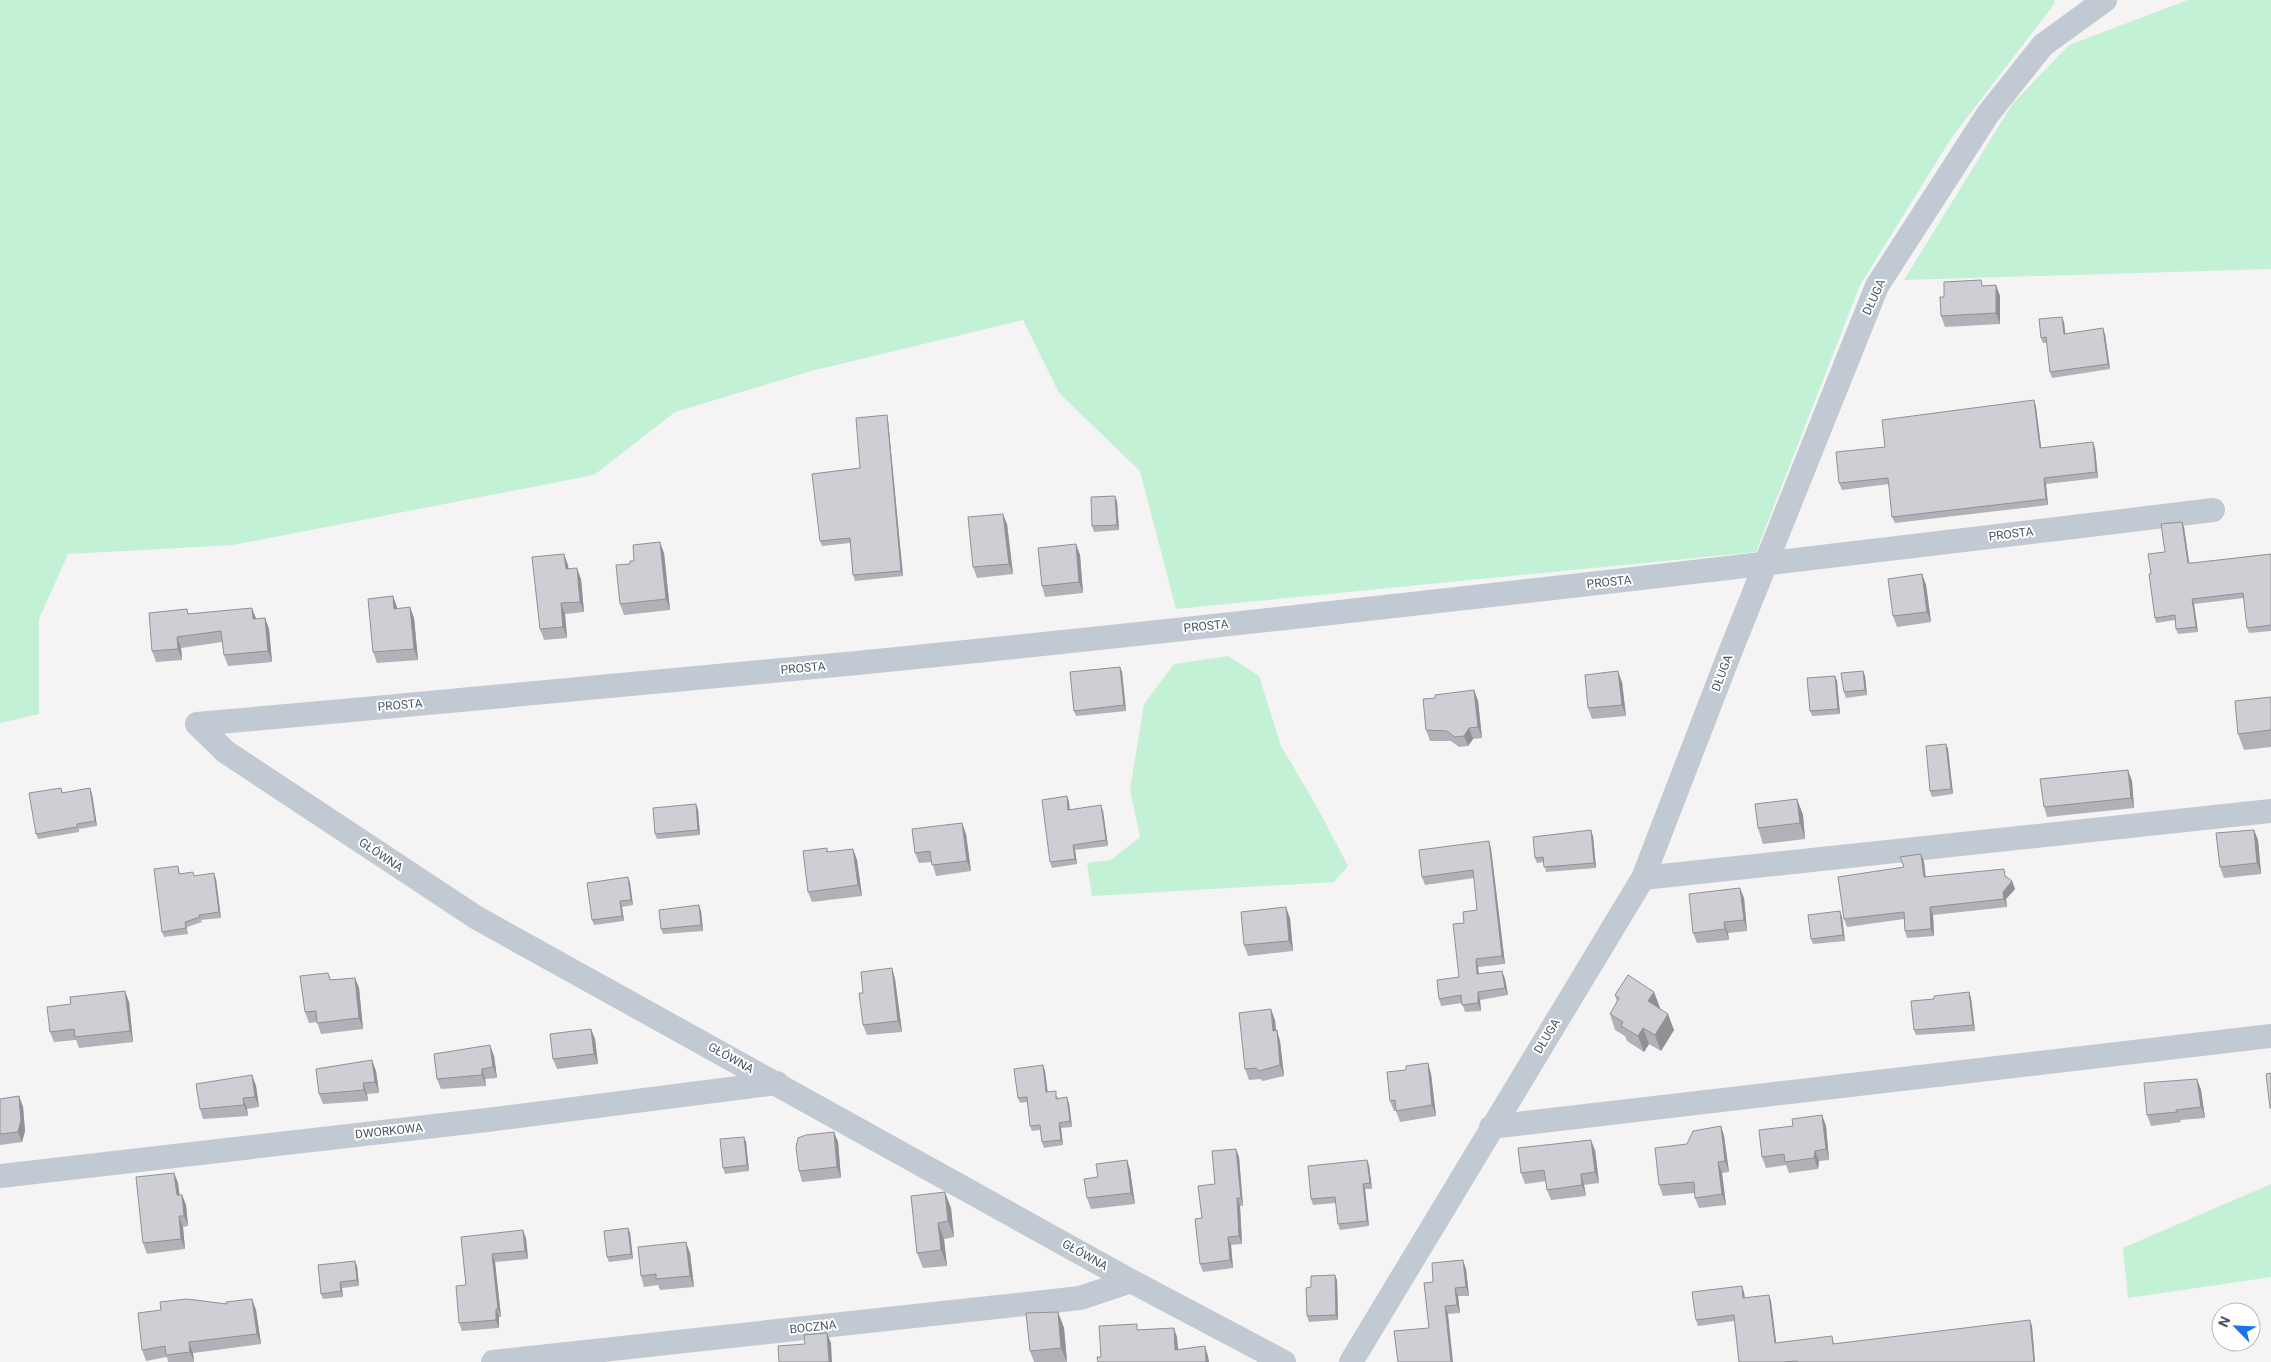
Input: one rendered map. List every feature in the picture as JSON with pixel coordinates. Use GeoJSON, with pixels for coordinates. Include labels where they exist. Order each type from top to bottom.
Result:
{"type":"FeatureCollection","features":[{"type":"Feature","properties":{"kind":"street","name":"DŁUGA"},"geometry":{"type":"LineString","coordinates":[[1351,1362],[1643,878],[1877,286],[1988,114],[2043,45],[2104,0]]}},
{"type":"Feature","properties":{"kind":"street","name":"PROSTA"},"geometry":{"type":"LineString","coordinates":[[197,724],[846,664],[1766,564],[2213,510]]}},
{"type":"Feature","properties":{"kind":"street","name":"GŁÓWNA"},"geometry":{"type":"LineString","coordinates":[[197,724],[226,752],[477,918],[1131,1281],[1284,1362]]}},
{"type":"Feature","properties":{"kind":"street"},"geometry":{"type":"LineString","coordinates":[[1643,878],[2271,810]]}},
{"type":"Feature","properties":{"kind":"street"},"geometry":{"type":"LineString","coordinates":[[1491,1128],[2271,1036]]}},
{"type":"Feature","properties":{"kind":"street","name":"DWORKOWA"},"geometry":{"type":"LineString","coordinates":[[0,1176],[777,1083]]}},
{"type":"Feature","properties":{"kind":"street","name":"BOCZNA"},"geometry":{"type":"LineString","coordinates":[[493,1362],[1080,1298],[1131,1281]]}},
{"type":"Feature","properties":{"kind":"green space"},"geometry":{"type":"Polygon","coordinates":[[[0,0],[2054,0],[2055,3],[1952,137],[1860,285],[1756,552],[1176,609],[1140,471],[1059,393],[1023,320],[811,371],[675,412],[594,475],[233,545],[68,554],[39,619],[39,714],[0,723],[0,0]]]}},
{"type":"Feature","properties":{"kind":"green space"},"geometry":{"type":"Polygon","coordinates":[[[2188,0],[2271,0],[2271,269],[1904,280],[2013,103],[2069,45],[2188,0]]]}},
{"type":"Feature","properties":{"kind":"green space"},"geometry":{"type":"Polygon","coordinates":[[[1228,656],[1259,676],[1281,746],[1317,807],[1348,866],[1334,882],[1092,896],[1087,863],[1111,860],[1140,837],[1130,790],[1144,704],[1174,664],[1228,656]]]}},
{"type":"Feature","properties":{"kind":"green space"},"geometry":{"type":"Polygon","coordinates":[[[2271,1184],[2271,1277],[2128,1298],[2123,1248],[2271,1184]]]}},
{"type":"Feature","properties":{"kind":"building"},"geometry":{"type":"Polygon","coordinates":[[[1981,280],[1982,286],[1996,285],[1996,313],[1941,316],[1940,297],[1944,297],[1944,282],[1981,280]]]}},
{"type":"Feature","properties":{"kind":"building"},"geometry":{"type":"Polygon","coordinates":[[[2062,317],[2064,334],[2103,328],[2108,364],[2050,372],[2046,337],[2041,338],[2039,319],[2062,317]]]}},
{"type":"Feature","properties":{"kind":"building"},"geometry":{"type":"Polygon","coordinates":[[[2034,400],[2040,448],[2093,442],[2096,472],[2044,478],[2046,499],[1892,517],[1888,478],[1839,483],[1836,452],[1885,447],[1882,420],[2034,400]]]}},
{"type":"Feature","properties":{"kind":"building"},"geometry":{"type":"Polygon","coordinates":[[[887,415],[901,571],[853,575],[850,538],[820,541],[812,474],[860,468],[856,418],[887,415]]]}},
{"type":"Feature","properties":{"kind":"building"},"geometry":{"type":"Polygon","coordinates":[[[1115,496],[1117,525],[1092,526],[1091,497],[1115,496]]]}},
{"type":"Feature","properties":{"kind":"building"},"geometry":{"type":"Polygon","coordinates":[[[1003,514],[1009,564],[973,567],[968,517],[1003,514]]]}},
{"type":"Feature","properties":{"kind":"building"},"geometry":{"type":"Polygon","coordinates":[[[2182,522],[2188,563],[2271,554],[2271,625],[2247,628],[2243,593],[2192,599],[2196,627],[2176,629],[2175,615],[2155,618],[2148,554],[2165,552],[2161,524],[2182,522]]]}},
{"type":"Feature","properties":{"kind":"building"},"geometry":{"type":"Polygon","coordinates":[[[660,542],[666,599],[620,604],[616,565],[630,564],[630,561],[634,561],[633,545],[660,542]]]}},
{"type":"Feature","properties":{"kind":"building"},"geometry":{"type":"Polygon","coordinates":[[[1076,544],[1079,582],[1042,586],[1038,548],[1076,544]]]}},
{"type":"Feature","properties":{"kind":"building"},"geometry":{"type":"Polygon","coordinates":[[[564,554],[566,569],[577,568],[580,602],[561,603],[563,627],[540,629],[532,557],[564,554]]]}},
{"type":"Feature","properties":{"kind":"building"},"geometry":{"type":"Polygon","coordinates":[[[1922,574],[1927,612],[1893,616],[1888,579],[1922,574]]]}},
{"type":"Feature","properties":{"kind":"building"},"geometry":{"type":"Polygon","coordinates":[[[393,596],[394,609],[410,607],[414,649],[373,652],[368,599],[393,596]]]}},
{"type":"Feature","properties":{"kind":"building"},"geometry":{"type":"Polygon","coordinates":[[[252,608],[253,619],[265,618],[268,651],[224,655],[221,631],[177,637],[178,649],[152,651],[149,613],[187,609],[188,614],[252,608]]]}},
{"type":"Feature","properties":{"kind":"building"},"geometry":{"type":"Polygon","coordinates":[[[1120,667],[1124,705],[1074,711],[1070,672],[1120,667]]]}},
{"type":"Feature","properties":{"kind":"building"},"geometry":{"type":"Polygon","coordinates":[[[1618,671],[1622,705],[1588,708],[1585,675],[1618,671]]]}},
{"type":"Feature","properties":{"kind":"building"},"geometry":{"type":"Polygon","coordinates":[[[1863,671],[1865,690],[1844,692],[1841,673],[1863,671]]]}},
{"type":"Feature","properties":{"kind":"building"},"geometry":{"type":"Polygon","coordinates":[[[1835,676],[1838,709],[1810,711],[1807,678],[1835,676]]]}},
{"type":"Feature","properties":{"kind":"building"},"geometry":{"type":"Polygon","coordinates":[[[1474,690],[1478,727],[1469,728],[1464,736],[1455,737],[1447,731],[1426,730],[1423,699],[1435,698],[1435,695],[1474,690]]]}},
{"type":"Feature","properties":{"kind":"building"},"geometry":{"type":"Polygon","coordinates":[[[2271,697],[2271,730],[2238,734],[2235,701],[2271,697]]]}},
{"type":"Feature","properties":{"kind":"building"},"geometry":{"type":"Polygon","coordinates":[[[1946,744],[1951,789],[1930,791],[1926,746],[1946,744]]]}},
{"type":"Feature","properties":{"kind":"building"},"geometry":{"type":"Polygon","coordinates":[[[2128,770],[2131,798],[2044,807],[2040,779],[2128,770]]]}},
{"type":"Feature","properties":{"kind":"building"},"geometry":{"type":"Polygon","coordinates":[[[61,788],[62,793],[90,788],[95,821],[77,824],[77,827],[36,834],[29,793],[61,788]]]}},
{"type":"Feature","properties":{"kind":"building"},"geometry":{"type":"Polygon","coordinates":[[[1067,796],[1068,810],[1101,805],[1106,840],[1073,845],[1075,859],[1050,862],[1042,800],[1067,796]]]}},
{"type":"Feature","properties":{"kind":"building"},"geometry":{"type":"Polygon","coordinates":[[[1797,799],[1800,823],[1758,828],[1755,804],[1797,799]]]}},
{"type":"Feature","properties":{"kind":"building"},"geometry":{"type":"Polygon","coordinates":[[[696,804],[698,830],[655,834],[653,808],[696,804]]]}},
{"type":"Feature","properties":{"kind":"building"},"geometry":{"type":"Polygon","coordinates":[[[962,823],[967,861],[932,865],[930,851],[915,853],[912,829],[962,823]]]}},
{"type":"Feature","properties":{"kind":"building"},"geometry":{"type":"Polygon","coordinates":[[[1591,830],[1594,863],[1544,867],[1543,857],[1535,858],[1533,837],[1591,830]]]}},
{"type":"Feature","properties":{"kind":"building"},"geometry":{"type":"Polygon","coordinates":[[[2254,830],[2257,863],[2220,867],[2216,833],[2254,830]]]}},
{"type":"Feature","properties":{"kind":"building"},"geometry":{"type":"Polygon","coordinates":[[[1489,841],[1502,956],[1476,959],[1477,974],[1502,971],[1505,988],[1478,992],[1478,1003],[1462,1005],[1461,995],[1439,999],[1437,980],[1459,977],[1453,924],[1464,923],[1463,912],[1477,910],[1473,870],[1422,877],[1419,850],[1489,841]]]}},
{"type":"Feature","properties":{"kind":"building"},"geometry":{"type":"Polygon","coordinates":[[[827,848],[827,852],[853,849],[858,885],[808,892],[803,851],[827,848]]]}},
{"type":"Feature","properties":{"kind":"building"},"geometry":{"type":"Polygon","coordinates":[[[1921,854],[1924,877],[2004,869],[2005,876],[2012,881],[2003,892],[2004,899],[1930,907],[1931,929],[1905,931],[1904,912],[1844,919],[1838,877],[1904,867],[1900,857],[1921,854]]]}},
{"type":"Feature","properties":{"kind":"building"},"geometry":{"type":"Polygon","coordinates":[[[178,866],[179,874],[193,872],[194,876],[214,873],[219,912],[199,915],[200,917],[185,922],[186,928],[162,932],[154,869],[178,866]]]}},
{"type":"Feature","properties":{"kind":"building"},"geometry":{"type":"Polygon","coordinates":[[[628,877],[631,900],[620,901],[622,916],[592,920],[587,883],[628,877]]]}},
{"type":"Feature","properties":{"kind":"building"},"geometry":{"type":"Polygon","coordinates":[[[1740,888],[1744,920],[1724,922],[1725,929],[1693,933],[1689,894],[1740,888]]]}},
{"type":"Feature","properties":{"kind":"building"},"geometry":{"type":"Polygon","coordinates":[[[699,905],[701,925],[661,929],[659,910],[699,905]]]}},
{"type":"Feature","properties":{"kind":"building"},"geometry":{"type":"Polygon","coordinates":[[[1286,907],[1289,941],[1244,945],[1241,912],[1286,907]]]}},
{"type":"Feature","properties":{"kind":"building"},"geometry":{"type":"Polygon","coordinates":[[[1840,911],[1843,935],[1811,939],[1808,915],[1840,911]]]}},
{"type":"Feature","properties":{"kind":"building"},"geometry":{"type":"Polygon","coordinates":[[[892,968],[898,1021],[863,1025],[859,993],[863,993],[861,972],[892,968]]]}},
{"type":"Feature","properties":{"kind":"building"},"geometry":{"type":"Polygon","coordinates":[[[328,973],[330,980],[355,978],[359,1018],[317,1023],[316,1011],[305,1012],[300,976],[328,973]]]}},
{"type":"Feature","properties":{"kind":"building"},"geometry":{"type":"Polygon","coordinates":[[[1628,975],[1654,992],[1648,1001],[1668,1014],[1655,1035],[1643,1028],[1638,1036],[1621,1026],[1623,1022],[1610,1014],[1619,998],[1615,995],[1628,975]]]}},
{"type":"Feature","properties":{"kind":"building"},"geometry":{"type":"Polygon","coordinates":[[[125,991],[130,1031],[75,1037],[74,1029],[50,1032],[47,1007],[71,1004],[70,997],[125,991]]]}},
{"type":"Feature","properties":{"kind":"building"},"geometry":{"type":"Polygon","coordinates":[[[1969,992],[1973,1025],[1914,1030],[1911,1001],[1934,999],[1934,996],[1969,992]]]}},
{"type":"Feature","properties":{"kind":"building"},"geometry":{"type":"Polygon","coordinates":[[[1271,1009],[1273,1031],[1277,1030],[1280,1065],[1259,1071],[1256,1068],[1245,1069],[1239,1013],[1271,1009]]]}},
{"type":"Feature","properties":{"kind":"building"},"geometry":{"type":"Polygon","coordinates":[[[591,1029],[594,1054],[553,1059],[550,1034],[591,1029]]]}},
{"type":"Feature","properties":{"kind":"building"},"geometry":{"type":"Polygon","coordinates":[[[490,1045],[493,1067],[482,1069],[482,1075],[437,1079],[434,1054],[490,1045]]]}},
{"type":"Feature","properties":{"kind":"building"},"geometry":{"type":"Polygon","coordinates":[[[372,1060],[375,1082],[363,1083],[364,1090],[319,1094],[316,1069],[372,1060]]]}},
{"type":"Feature","properties":{"kind":"building"},"geometry":{"type":"Polygon","coordinates":[[[1428,1063],[1432,1105],[1396,1111],[1395,1100],[1390,1101],[1387,1072],[1406,1070],[1406,1066],[1428,1063]]]}},
{"type":"Feature","properties":{"kind":"building"},"geometry":{"type":"Polygon","coordinates":[[[1043,1065],[1046,1092],[1056,1091],[1056,1099],[1067,1097],[1070,1121],[1059,1123],[1061,1140],[1042,1142],[1040,1125],[1030,1126],[1027,1097],[1018,1098],[1014,1069],[1043,1065]]]}},
{"type":"Feature","properties":{"kind":"building"},"geometry":{"type":"Polygon","coordinates":[[[2271,1073],[2271,1108],[2270,1108],[2266,1074],[2271,1073]]]}},
{"type":"Feature","properties":{"kind":"building"},"geometry":{"type":"Polygon","coordinates":[[[252,1075],[255,1097],[243,1098],[244,1105],[200,1109],[196,1084],[252,1075]]]}},
{"type":"Feature","properties":{"kind":"building"},"geometry":{"type":"Polygon","coordinates":[[[2197,1079],[2201,1107],[2147,1115],[2144,1083],[2197,1079]]]}},
{"type":"Feature","properties":{"kind":"building"},"geometry":{"type":"Polygon","coordinates":[[[19,1096],[21,1120],[18,1132],[0,1134],[0,1099],[19,1096]]]}},
{"type":"Feature","properties":{"kind":"building"},"geometry":{"type":"Polygon","coordinates":[[[1822,1115],[1826,1149],[1815,1151],[1814,1158],[1785,1162],[1784,1154],[1762,1157],[1759,1130],[1793,1126],[1792,1119],[1822,1115]]]}},
{"type":"Feature","properties":{"kind":"building"},"geometry":{"type":"Polygon","coordinates":[[[1721,1126],[1725,1161],[1718,1162],[1722,1194],[1695,1198],[1694,1182],[1659,1185],[1655,1148],[1687,1144],[1693,1131],[1721,1126]]]}},
{"type":"Feature","properties":{"kind":"building"},"geometry":{"type":"Polygon","coordinates":[[[834,1132],[837,1167],[799,1171],[796,1147],[798,1138],[806,1135],[834,1132]]]}},
{"type":"Feature","properties":{"kind":"building"},"geometry":{"type":"Polygon","coordinates":[[[744,1137],[747,1165],[723,1168],[720,1139],[744,1137]]]}},
{"type":"Feature","properties":{"kind":"building"},"geometry":{"type":"Polygon","coordinates":[[[1591,1140],[1595,1172],[1581,1174],[1582,1185],[1547,1190],[1544,1170],[1521,1173],[1518,1148],[1591,1140]]]}},
{"type":"Feature","properties":{"kind":"building"},"geometry":{"type":"Polygon","coordinates":[[[1236,1149],[1241,1198],[1237,1198],[1239,1236],[1228,1237],[1230,1260],[1200,1264],[1195,1219],[1202,1218],[1198,1186],[1215,1184],[1212,1151],[1236,1149]]]}},
{"type":"Feature","properties":{"kind":"building"},"geometry":{"type":"Polygon","coordinates":[[[1127,1160],[1131,1193],[1087,1198],[1084,1179],[1098,1177],[1096,1164],[1127,1160]]]}},
{"type":"Feature","properties":{"kind":"building"},"geometry":{"type":"Polygon","coordinates":[[[1367,1160],[1370,1183],[1363,1184],[1367,1221],[1338,1224],[1335,1197],[1311,1199],[1308,1166],[1367,1160]]]}},
{"type":"Feature","properties":{"kind":"building"},"geometry":{"type":"Polygon","coordinates":[[[174,1173],[177,1195],[182,1195],[184,1216],[179,1216],[181,1239],[143,1243],[136,1177],[174,1173]]]}},
{"type":"Feature","properties":{"kind":"building"},"geometry":{"type":"Polygon","coordinates":[[[945,1192],[948,1221],[938,1223],[941,1250],[917,1253],[911,1196],[945,1192]]]}},
{"type":"Feature","properties":{"kind":"building"},"geometry":{"type":"Polygon","coordinates":[[[628,1228],[631,1254],[607,1257],[604,1231],[628,1228]]]}},
{"type":"Feature","properties":{"kind":"building"},"geometry":{"type":"Polygon","coordinates":[[[523,1230],[525,1251],[492,1254],[498,1309],[496,1309],[496,1320],[459,1323],[456,1286],[466,1285],[461,1237],[523,1230]]]}},
{"type":"Feature","properties":{"kind":"building"},"geometry":{"type":"Polygon","coordinates":[[[686,1242],[690,1276],[656,1279],[656,1274],[641,1276],[638,1247],[686,1242]]]}},
{"type":"Feature","properties":{"kind":"building"},"geometry":{"type":"Polygon","coordinates":[[[1463,1260],[1466,1287],[1455,1288],[1457,1305],[1445,1306],[1451,1362],[1398,1362],[1394,1331],[1429,1328],[1424,1283],[1433,1282],[1432,1263],[1463,1260]]]}},
{"type":"Feature","properties":{"kind":"building"},"geometry":{"type":"Polygon","coordinates":[[[355,1261],[357,1280],[340,1282],[341,1291],[321,1294],[318,1265],[355,1261]]]}},
{"type":"Feature","properties":{"kind":"building"},"geometry":{"type":"Polygon","coordinates":[[[1335,1275],[1336,1315],[1307,1316],[1306,1288],[1311,1287],[1311,1276],[1335,1275]]]}},
{"type":"Feature","properties":{"kind":"building"},"geometry":{"type":"Polygon","coordinates":[[[1742,1286],[1743,1298],[1769,1295],[1775,1343],[1832,1336],[1833,1344],[2030,1320],[2034,1362],[1739,1362],[1734,1315],[1696,1320],[1692,1292],[1742,1286]]]}},
{"type":"Feature","properties":{"kind":"building"},"geometry":{"type":"Polygon","coordinates":[[[187,1299],[227,1304],[226,1302],[252,1299],[257,1334],[189,1342],[190,1352],[166,1355],[165,1346],[142,1350],[138,1313],[161,1310],[160,1302],[187,1299]]]}},
{"type":"Feature","properties":{"kind":"building"},"geometry":{"type":"Polygon","coordinates":[[[1058,1312],[1061,1348],[1030,1351],[1026,1313],[1058,1312]]]}},
{"type":"Feature","properties":{"kind":"building"},"geometry":{"type":"Polygon","coordinates":[[[1137,1324],[1137,1330],[1174,1328],[1175,1350],[1205,1346],[1206,1362],[1098,1362],[1097,1357],[1101,1357],[1099,1326],[1137,1324]]]}},
{"type":"Feature","properties":{"kind":"building"},"geometry":{"type":"Polygon","coordinates":[[[827,1333],[829,1362],[779,1362],[778,1346],[805,1344],[804,1335],[827,1333]]]}}]}
